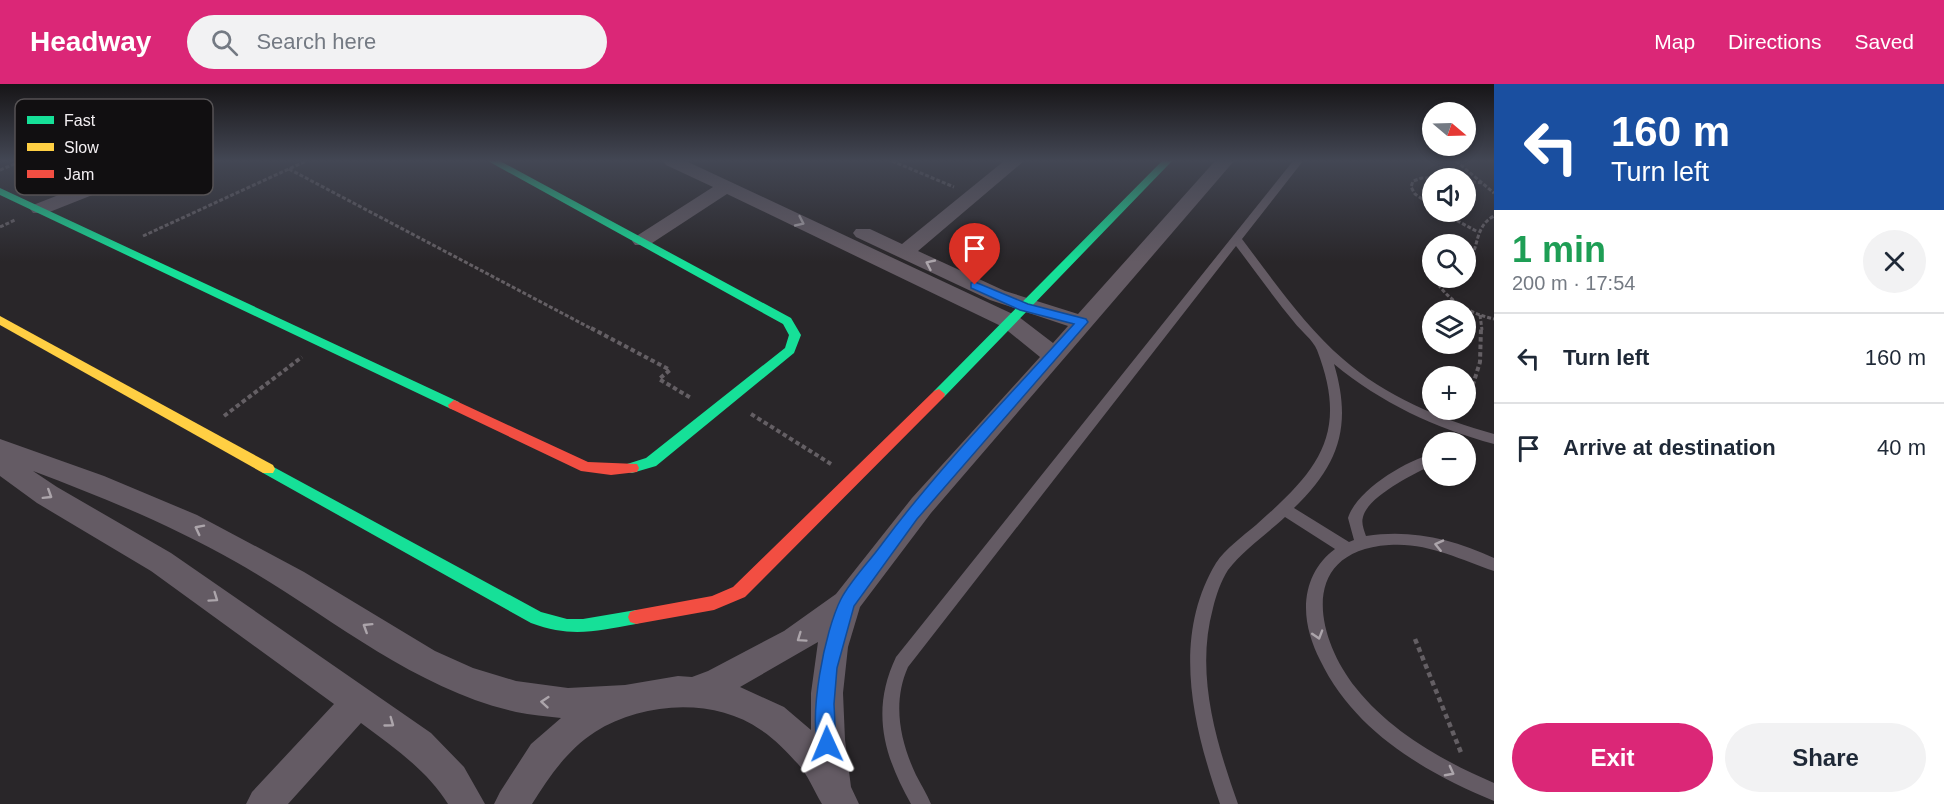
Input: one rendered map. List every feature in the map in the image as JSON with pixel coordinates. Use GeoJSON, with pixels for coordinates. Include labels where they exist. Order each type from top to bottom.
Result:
{"type":"FeatureCollection","features":[{"type":"Feature","properties":{"kind":"street"},"geometry":{"type":"LineString","coordinates":[[8,195],[586,467],[598,470],[626,470],[651,462],[790,350],[795,335],[793,327],[779,316],[556,195]]}},
{"type":"Feature","properties":{"kind":"street"},"geometry":{"type":"LineString","coordinates":[[40,209],[76,195]]}},
{"type":"Feature","properties":{"kind":"street"},"geometry":{"type":"LineString","coordinates":[[642,241],[714,195]]}},
{"type":"Feature","properties":{"kind":"street"},"geometry":{"type":"LineString","coordinates":[[743,195],[1017,315],[1082,322]]}},
{"type":"Feature","properties":{"kind":"street"},"geometry":{"type":"LineString","coordinates":[[781,195],[905,252],[1017,315],[1034,338],[1053,356]]}},
{"type":"Feature","properties":{"kind":"street"},"geometry":{"type":"LineString","coordinates":[[0,320],[537,618],[567,626],[599,623],[714,603],[728,598],[749,584],[1134,195]]}},
{"type":"Feature","properties":{"kind":"street"},"geometry":{"type":"LineString","coordinates":[[838,795],[827,744],[826,704],[829,668],[837,634],[848,603],[912,515],[1195,195]]}},
{"type":"Feature","properties":{"kind":"street"},"geometry":{"type":"LineString","coordinates":[[905,252],[974,196]]}},
{"type":"Feature","properties":{"kind":"street"},"geometry":{"type":"LineString","coordinates":[[0,449],[112,491],[206,532],[250,555],[423,662],[463,681],[496,693],[539,702],[596,704],[662,691],[699,690],[740,700],[776,719],[809,748],[838,795]]}},
{"type":"Feature","properties":{"kind":"street"},"geometry":{"type":"LineString","coordinates":[[0,462],[47,495],[161,562],[359,701],[437,760],[453,780],[467,804]]}},
{"type":"Feature","properties":{"kind":"street"},"geometry":{"type":"LineString","coordinates":[[699,690],[755,665],[796,642],[848,603]]}},
{"type":"Feature","properties":{"kind":"street"},"geometry":{"type":"LineString","coordinates":[[512,804],[519,789],[549,750],[584,720],[624,700]]}},
{"type":"Feature","properties":{"kind":"street"},"geometry":{"type":"LineString","coordinates":[[264,804],[359,701]]}},
{"type":"Feature","properties":{"kind":"lane"},"geometry":{"type":"LineString","coordinates":[[922,804],[909,781],[890,727],[890,692],[898,669],[1271,195]]}},
{"type":"Feature","properties":{"kind":"lane"},"geometry":{"type":"LineString","coordinates":[[1236,239],[1322,346],[1349,370],[1383,392],[1429,416],[1494,439]]}},
{"type":"Feature","properties":{"kind":"lane"},"geometry":{"type":"LineString","coordinates":[[1229,804],[1208,739],[1201,697],[1199,666],[1201,617],[1213,580],[1223,565],[1315,477],[1334,443],[1338,424],[1338,405],[1322,346]]}},
{"type":"Feature","properties":{"kind":"lane"},"geometry":{"type":"LineString","coordinates":[[1362,542],[1355,522],[1356,513],[1394,478],[1422,464]]}},
{"type":"Feature","properties":{"kind":"lane"},"geometry":{"type":"LineString","coordinates":[[1282,508],[1346,548]]}},
{"type":"Feature","properties":{"kind":"lane"},"geometry":{"type":"LineString","coordinates":[[1494,565],[1446,546],[1416,540],[1387,538],[1362,542],[1346,548],[1329,561],[1318,577],[1312,597],[1314,620],[1319,638],[1336,674],[1358,702],[1386,730],[1419,755],[1494,792]]}},
{"type":"Feature","properties":{"kind":"path"},"geometry":{"type":"LineString","coordinates":[[120,247],[234,195]]}},
{"type":"Feature","properties":{"kind":"path"},"geometry":{"type":"LineString","coordinates":[[338,195],[670,370],[659,379],[693,400],[710,389],[855,478]]}},
{"type":"Feature","properties":{"kind":"path"},"geometry":{"type":"LineString","coordinates":[[1476,242],[1478,232],[1489,218],[1494,216]]}},
{"type":"Feature","properties":{"kind":"path"},"geometry":{"type":"LineString","coordinates":[[1460,222],[1478,232]]}},
{"type":"Feature","properties":{"kind":"path"},"geometry":{"type":"LineString","coordinates":[[1442,288],[1457,304],[1494,319]]}},
{"type":"Feature","properties":{"kind":"path"},"geometry":{"type":"LineString","coordinates":[[1476,380],[1483,334],[1480,315]]}},
{"type":"Feature","properties":{"kind":"path"},"geometry":{"type":"LineString","coordinates":[[202,433],[322,342]]}},
{"type":"Feature","properties":{"kind":"path"},"geometry":{"type":"LineString","coordinates":[[1415,639],[1474,783]]}},
{"type":"Feature","properties":{"kind":"traffic: fast"},"geometry":{"type":"LineString","coordinates":[[8,195],[454,405]]}},
{"type":"Feature","properties":{"kind":"traffic: fast"},"geometry":{"type":"LineString","coordinates":[[555,195],[787,321],[795,335],[790,350],[651,462],[632,468]]}},
{"type":"Feature","properties":{"kind":"traffic: fast"},"geometry":{"type":"LineString","coordinates":[[939,394],[1134,195]]}},
{"type":"Feature","properties":{"kind":"traffic: fast"},"geometry":{"type":"LineString","coordinates":[[268,469],[537,618],[567,626],[583,626],[636,617]]}},
{"type":"Feature","properties":{"kind":"traffic: slow"},"geometry":{"type":"LineString","coordinates":[[0,320],[268,469]]}},
{"type":"Feature","properties":{"kind":"traffic: jam"},"geometry":{"type":"LineString","coordinates":[[636,617],[714,603],[739,592],[939,394]]}},
{"type":"Feature","properties":{"kind":"traffic: jam"},"geometry":{"type":"LineString","coordinates":[[454,405],[586,467],[611,470],[632,468]]}},
{"type":"Feature","properties":{"kind":"route"},"geometry":{"type":"LineString","coordinates":[[827,744],[826,704],[829,668],[837,634],[848,603],[912,515],[1082,322],[1024,307],[975,285]]}}]}
